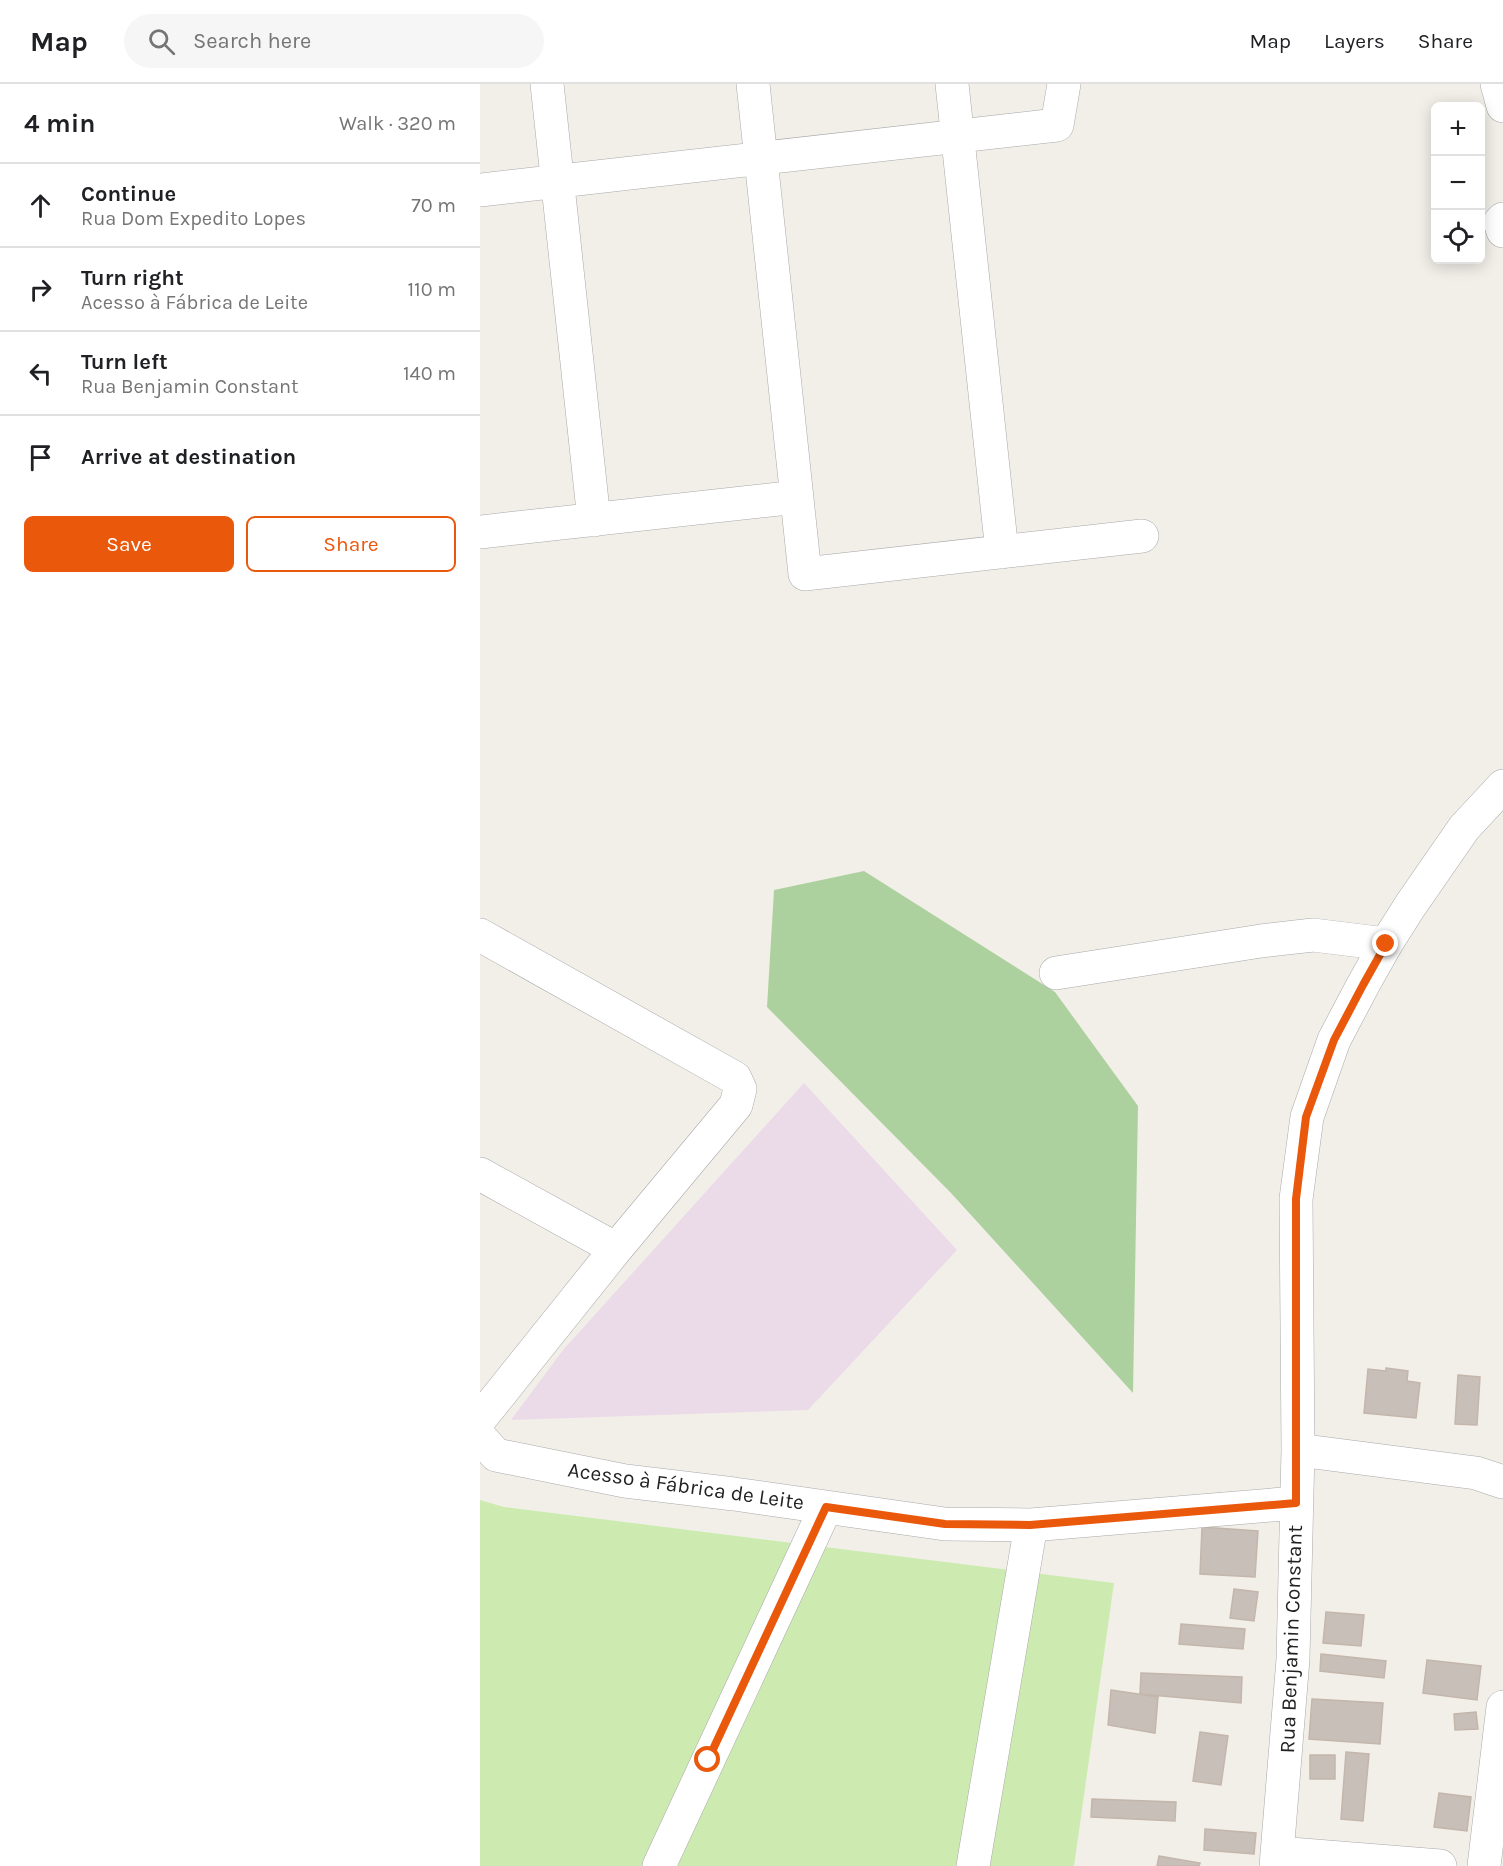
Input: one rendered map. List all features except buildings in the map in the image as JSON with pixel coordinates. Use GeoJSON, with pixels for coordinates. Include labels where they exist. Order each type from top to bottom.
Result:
{"type":"FeatureCollection","features":[{"type":"Feature","properties":{"kind":"street"},"geometry":{"type":"LineString","coordinates":[[548,84],[594,520]]}},
{"type":"Feature","properties":{"kind":"street"},"geometry":{"type":"LineString","coordinates":[[753,84],[805,574],[1142,536]]}},
{"type":"Feature","properties":{"kind":"street"},"geometry":{"type":"LineString","coordinates":[[952,84],[1002,552]]}},
{"type":"Feature","properties":{"kind":"street"},"geometry":{"type":"LineString","coordinates":[[480,190],[1057,125],[1064,84]]}},
{"type":"Feature","properties":{"kind":"street"},"geometry":{"type":"LineString","coordinates":[[1497,84],[1503,106]]}},
{"type":"Feature","properties":{"kind":"street"},"geometry":{"type":"LineString","coordinates":[[1503,219],[1500,222],[1503,231]]}},
{"type":"Feature","properties":{"kind":"street"},"geometry":{"type":"LineString","coordinates":[[480,532],[797,497]]}},
{"type":"Feature","properties":{"kind":"street","name":"Rua Benjamin Constant"},"geometry":{"type":"LineString","coordinates":[[1277,1859],[1293,1659],[1298,1450],[1296,1199],[1306,1117],[1334,1040],[1386,944],[1464,828],[1503,786]]}},
{"type":"Feature","properties":{"kind":"street"},"geometry":{"type":"LineString","coordinates":[[480,935],[735,1078],[740,1089],[736,1105],[616,1249],[480,1419]]}},
{"type":"Feature","properties":{"kind":"street"},"geometry":{"type":"LineString","coordinates":[[1056,973],[1313,935],[1386,944]]}},
{"type":"Feature","properties":{"kind":"street"},"geometry":{"type":"LineString","coordinates":[[480,1174],[616,1249]]}},
{"type":"Feature","properties":{"kind":"street","name":"Acesso à Fábrica de Leite"},"geometry":{"type":"LineString","coordinates":[[480,1437],[496,1455],[625,1481],[945,1524],[1030,1525],[1296,1503]]}},
{"type":"Feature","properties":{"kind":"street"},"geometry":{"type":"LineString","coordinates":[[1298,1450],[1476,1473],[1503,1482]]}},
{"type":"Feature","properties":{"kind":"street"},"geometry":{"type":"LineString","coordinates":[[659,1866],[826,1507]]}},
{"type":"Feature","properties":{"kind":"street"},"geometry":{"type":"LineString","coordinates":[[973,1866],[1030,1525]]}},
{"type":"Feature","properties":{"kind":"street"},"geometry":{"type":"LineString","coordinates":[[1484,1866],[1503,1707]]}},
{"type":"Feature","properties":{"kind":"street"},"geometry":{"type":"LineString","coordinates":[[1277,1859],[1440,1866]]}},
{"type":"Feature","properties":{"kind":"shaded area"},"geometry":{"type":"Polygon","coordinates":[[[804,1083],[957,1250],[808,1410],[511,1420],[563,1350],[804,1083]]]}},
{"type":"Feature","properties":{"kind":"green space"},"geometry":{"type":"Polygon","coordinates":[[[864,871],[1055,992],[1138,1106],[1133,1393],[951,1193],[767,1007],[774,890],[864,871]]]}},
{"type":"Feature","properties":{"kind":"green space"},"geometry":{"type":"Polygon","coordinates":[[[480,1500],[504,1507],[1114,1583],[1074,1866],[480,1866],[480,1500]]]}},
{"type":"Feature","properties":{"kind":"route"},"geometry":{"type":"LineString","coordinates":[[708,1760],[826,1507],[945,1524],[1030,1525],[1296,1503],[1298,1450],[1296,1199],[1306,1117],[1334,1040],[1386,944]]}}]}
